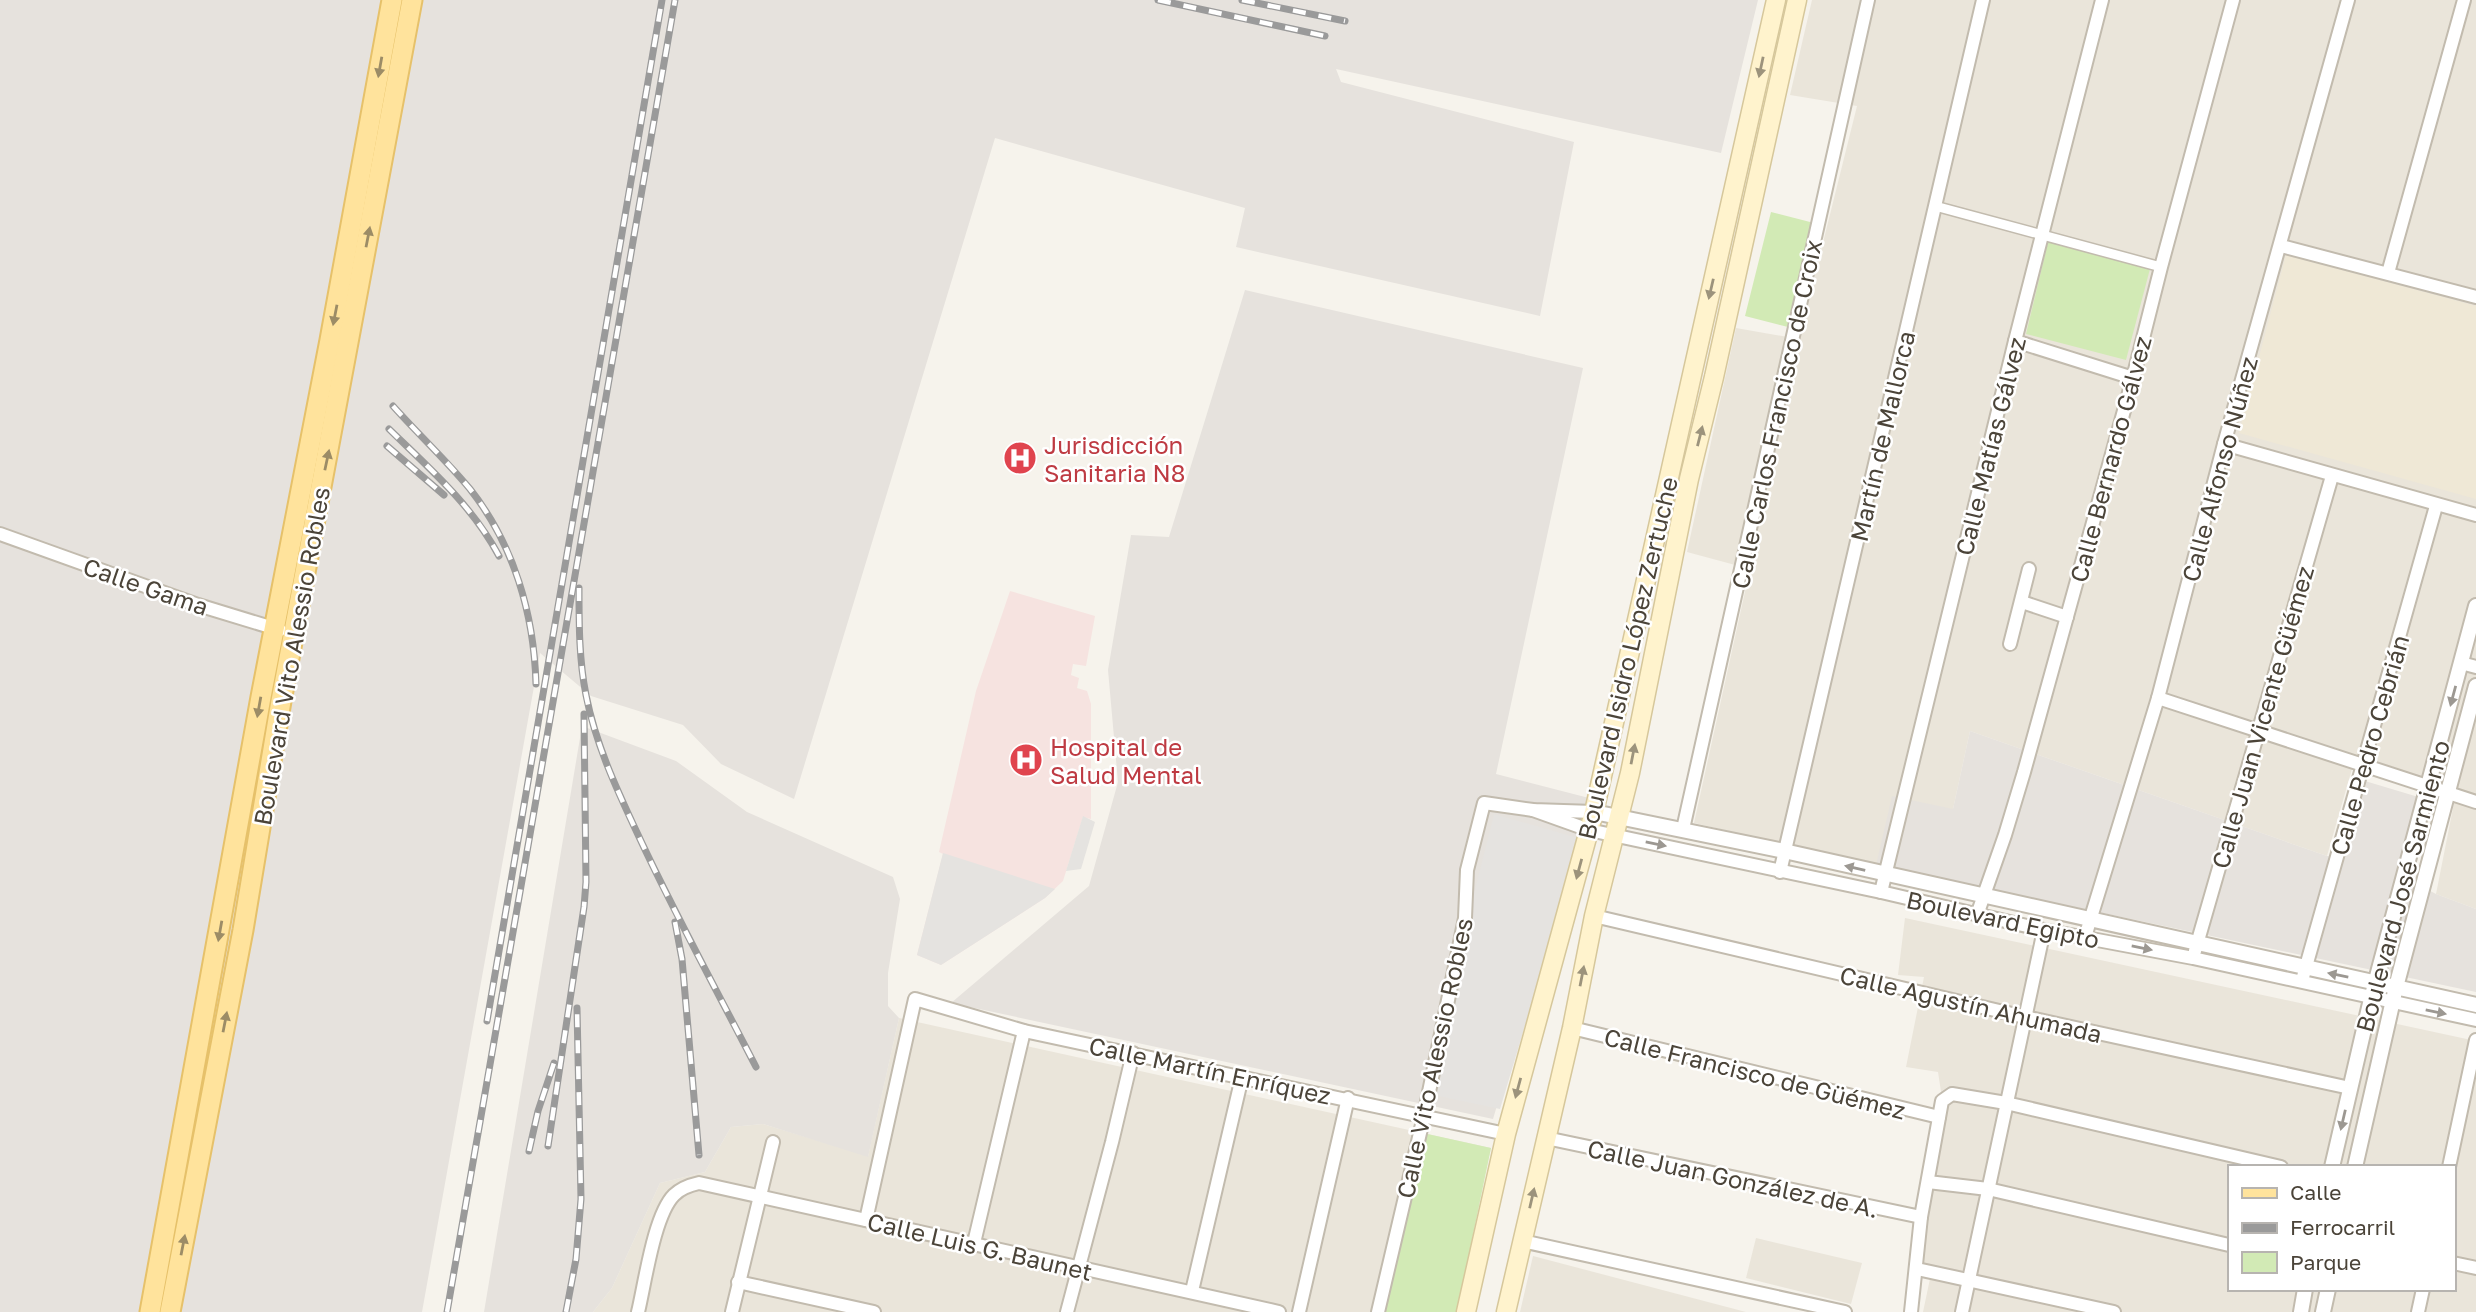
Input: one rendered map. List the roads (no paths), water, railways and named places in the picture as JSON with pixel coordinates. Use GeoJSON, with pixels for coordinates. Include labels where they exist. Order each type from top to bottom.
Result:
{"type":"FeatureCollection","features":[{"type":"Feature","properties":{"kind":"main road","name":"Boulevard Vito Alessio Robles"},"geometry":{"type":"LineString","coordinates":[[170,1312],[243,930],[284,632],[392,0]]}},
{"type":"Feature","properties":{"kind":"main road","name":"Boulevard Vito Alessio Robles"},"geometry":{"type":"LineString","coordinates":[[150,1312],[170,1199],[412,0]]}},
{"type":"Feature","properties":{"kind":"main road","name":"Boulevard Isidro López Zertuche"},"geometry":{"type":"LineString","coordinates":[[1466,1312],[1506,1134],[1594,812],[1776,0]]}},
{"type":"Feature","properties":{"kind":"main road","name":"Boulevard Isidro López Zertuche"},"geometry":{"type":"LineString","coordinates":[[1506,1312],[1572,1028],[1594,916],[1630,773],[1689,479],[1797,0]]}},
{"type":"Feature","properties":{"kind":"main road"},"geometry":{"type":"LineString","coordinates":[[170,1199],[191,1204]]}},
{"type":"Feature","properties":{"kind":"street","name":"Calle Carlos Francisco de Croix"},"geometry":{"type":"LineString","coordinates":[[1683,829],[1868,0]]}},
{"type":"Feature","properties":{"kind":"street","name":"Martín de Mallorca"},"geometry":{"type":"LineString","coordinates":[[1780,872],[1983,0]]}},
{"type":"Feature","properties":{"kind":"street","name":"Calle Matías Gálvez"},"geometry":{"type":"LineString","coordinates":[[1881,892],[2015,341],[2102,0]]}},
{"type":"Feature","properties":{"kind":"street","name":"Calle Bernardo Gálvez"},"geometry":{"type":"LineString","coordinates":[[1977,915],[2020,785],[2133,378],[2233,0]]}},
{"type":"Feature","properties":{"kind":"street","name":"Calle Alfonso Núñez"},"geometry":{"type":"LineString","coordinates":[[2085,937],[2158,698],[2224,444],[2348,0]]}},
{"type":"Feature","properties":{"kind":"street"},"geometry":{"type":"LineString","coordinates":[[2388,273],[2464,0]]}},
{"type":"Feature","properties":{"kind":"street"},"geometry":{"type":"LineString","coordinates":[[1935,206],[2161,267]]}},
{"type":"Feature","properties":{"kind":"street"},"geometry":{"type":"LineString","coordinates":[[2281,246],[2476,297]]}},
{"type":"Feature","properties":{"kind":"street"},"geometry":{"type":"LineString","coordinates":[[2015,341],[2133,378]]}},
{"type":"Feature","properties":{"kind":"street"},"geometry":{"type":"LineString","coordinates":[[2224,444],[2332,477],[2476,515]]}},
{"type":"Feature","properties":{"kind":"street","name":"Calle Juan Vicente Güémez"},"geometry":{"type":"LineString","coordinates":[[2195,951],[2332,477]]}},
{"type":"Feature","properties":{"kind":"street","name":"Calle Pedro Cebrián"},"geometry":{"type":"LineString","coordinates":[[2300,984],[2436,506]]}},
{"type":"Feature","properties":{"kind":"street","name":"Calle Gama"},"geometry":{"type":"LineString","coordinates":[[0,534],[198,605],[284,632]]}},
{"type":"Feature","properties":{"kind":"street"},"geometry":{"type":"LineString","coordinates":[[2010,644],[2029,569]]}},
{"type":"Feature","properties":{"kind":"street"},"geometry":{"type":"LineString","coordinates":[[2022,602],[2067,617]]}},
{"type":"Feature","properties":{"kind":"street","name":"Boulevard José Sarmiento"},"geometry":{"type":"LineString","coordinates":[[2332,1165],[2371,999],[2476,606]]}},
{"type":"Feature","properties":{"kind":"street"},"geometry":{"type":"LineString","coordinates":[[2461,663],[2476,667]]}},
{"type":"Feature","properties":{"kind":"street","name":"Boulevard José Sarmiento"},"geometry":{"type":"LineString","coordinates":[[2356,1165],[2392,1003],[2476,686]]}},
{"type":"Feature","properties":{"kind":"street"},"geometry":{"type":"LineString","coordinates":[[2158,698],[2476,802]]}},
{"type":"Feature","properties":{"kind":"street","name":"Boulevard Egipto"},"geometry":{"type":"LineString","coordinates":[[1484,803],[1533,810],[1594,812],[1784,851],[2089,920],[2300,984],[2476,1020]]}},
{"type":"Feature","properties":{"kind":"street","name":"Calle Vito Alessio Robles"},"geometry":{"type":"LineString","coordinates":[[1378,1312],[1424,1116],[1465,918],[1467,870],[1484,803]]}},
{"type":"Feature","properties":{"kind":"street","name":"Boulevard Egipto"},"geometry":{"type":"LineString","coordinates":[[1533,810],[1589,830],[1881,892],[2044,930],[2305,969],[2476,1005]]}},
{"type":"Feature","properties":{"kind":"street","name":"Calle Agustín Ahumada"},"geometry":{"type":"LineString","coordinates":[[1594,916],[2025,1017],[2350,1088]]}},
{"type":"Feature","properties":{"kind":"street"},"geometry":{"type":"LineString","coordinates":[[1962,1312],[2044,930]]}},
{"type":"Feature","properties":{"kind":"street","name":"Calle Martín Enríquez"},"geometry":{"type":"LineString","coordinates":[[866,1220],[915,999],[1024,1031],[1348,1098],[1506,1134]]}},
{"type":"Feature","properties":{"kind":"street","name":"Calle Francisco de Güémez"},"geometry":{"type":"LineString","coordinates":[[1572,1028],[1939,1117],[1942,1101],[1952,1094],[2006,1103],[2272,1165]]}},
{"type":"Feature","properties":{"kind":"street"},"geometry":{"type":"LineString","coordinates":[[974,1243],[1024,1031]]}},
{"type":"Feature","properties":{"kind":"street"},"geometry":{"type":"LineString","coordinates":[[2449,1165],[2476,1040]]}},
{"type":"Feature","properties":{"kind":"street"},"geometry":{"type":"LineString","coordinates":[[1067,1312],[1133,1053]]}},
{"type":"Feature","properties":{"kind":"street"},"geometry":{"type":"LineString","coordinates":[[1192,1292],[1242,1077]]}},
{"type":"Feature","properties":{"kind":"street"},"geometry":{"type":"LineString","coordinates":[[1299,1312],[1348,1098]]}},
{"type":"Feature","properties":{"kind":"street"},"geometry":{"type":"LineString","coordinates":[[1911,1312],[1921,1217],[1939,1117]]}},
{"type":"Feature","properties":{"kind":"street","name":"Calle Juan González de A."},"geometry":{"type":"LineString","coordinates":[[1546,1138],[1921,1217]]}},
{"type":"Feature","properties":{"kind":"street"},"geometry":{"type":"LineString","coordinates":[[732,1312],[774,1142]]}},
{"type":"Feature","properties":{"kind":"street"},"geometry":{"type":"LineString","coordinates":[[1928,1182],[1988,1189],[2228,1245]]}},
{"type":"Feature","properties":{"kind":"street","name":"Calle Luis G. Baunet"},"geometry":{"type":"LineString","coordinates":[[638,1312],[667,1203],[681,1189],[699,1183],[1279,1312]]}},
{"type":"Feature","properties":{"kind":"street"},"geometry":{"type":"LineString","coordinates":[[1522,1241],[1845,1312]]}},
{"type":"Feature","properties":{"kind":"street"},"geometry":{"type":"LineString","coordinates":[[2455,1263],[2476,1268]]}},
{"type":"Feature","properties":{"kind":"street"},"geometry":{"type":"LineString","coordinates":[[1917,1269],[2114,1312]]}},
{"type":"Feature","properties":{"kind":"street"},"geometry":{"type":"LineString","coordinates":[[738,1282],[874,1312]]}},
{"type":"Feature","properties":{"kind":"street"},"geometry":{"type":"LineString","coordinates":[[2301,1312],[2305,1291]]}},
{"type":"Feature","properties":{"kind":"street"},"geometry":{"type":"LineString","coordinates":[[2323,1312],[2328,1291]]}},
{"type":"Feature","properties":{"kind":"street"},"geometry":{"type":"LineString","coordinates":[[2418,1312],[2423,1291]]}},
{"type":"Feature","properties":{"kind":"railway"},"geometry":{"type":"LineString","coordinates":[[487,1021],[662,0]]}},
{"type":"Feature","properties":{"kind":"railway"},"geometry":{"type":"LineString","coordinates":[[447,1312],[675,0]]}},
{"type":"Feature","properties":{"kind":"railway"},"geometry":{"type":"LineString","coordinates":[[1158,0],[1325,36]]}},
{"type":"Feature","properties":{"kind":"railway"},"geometry":{"type":"LineString","coordinates":[[1242,0],[1345,21]]}},
{"type":"Feature","properties":{"kind":"railway"},"geometry":{"type":"LineString","coordinates":[[393,406],[470,489],[499,533],[519,581],[526,606],[536,684]]}},
{"type":"Feature","properties":{"kind":"railway"},"geometry":{"type":"LineString","coordinates":[[389,429],[463,504],[499,556]]}},
{"type":"Feature","properties":{"kind":"railway"},"geometry":{"type":"LineString","coordinates":[[387,446],[444,495]]}},
{"type":"Feature","properties":{"kind":"railway"},"geometry":{"type":"LineString","coordinates":[[579,588],[584,682],[590,714],[608,768],[682,925],[756,1067]]}},
{"type":"Feature","properties":{"kind":"railway"},"geometry":{"type":"LineString","coordinates":[[548,1146],[584,907],[584,714]]}},
{"type":"Feature","properties":{"kind":"railway"},"geometry":{"type":"LineString","coordinates":[[675,922],[682,959],[699,1155]]}},
{"type":"Feature","properties":{"kind":"railway"},"geometry":{"type":"LineString","coordinates":[[566,1312],[576,1259],[581,1199],[577,1008]]}},
{"type":"Feature","properties":{"kind":"railway"},"geometry":{"type":"LineString","coordinates":[[529,1151],[538,1111],[554,1063]]}},
{"type":"Feature","properties":{"kind":"place","name":"Jurisdicción Sanitaria N8"},"geometry":{"type":"Point","coordinates":[1020,458]}},
{"type":"Feature","properties":{"kind":"place","name":"Hospital de Salud Mental"},"geometry":{"type":"Point","coordinates":[1026,760]}}]}
